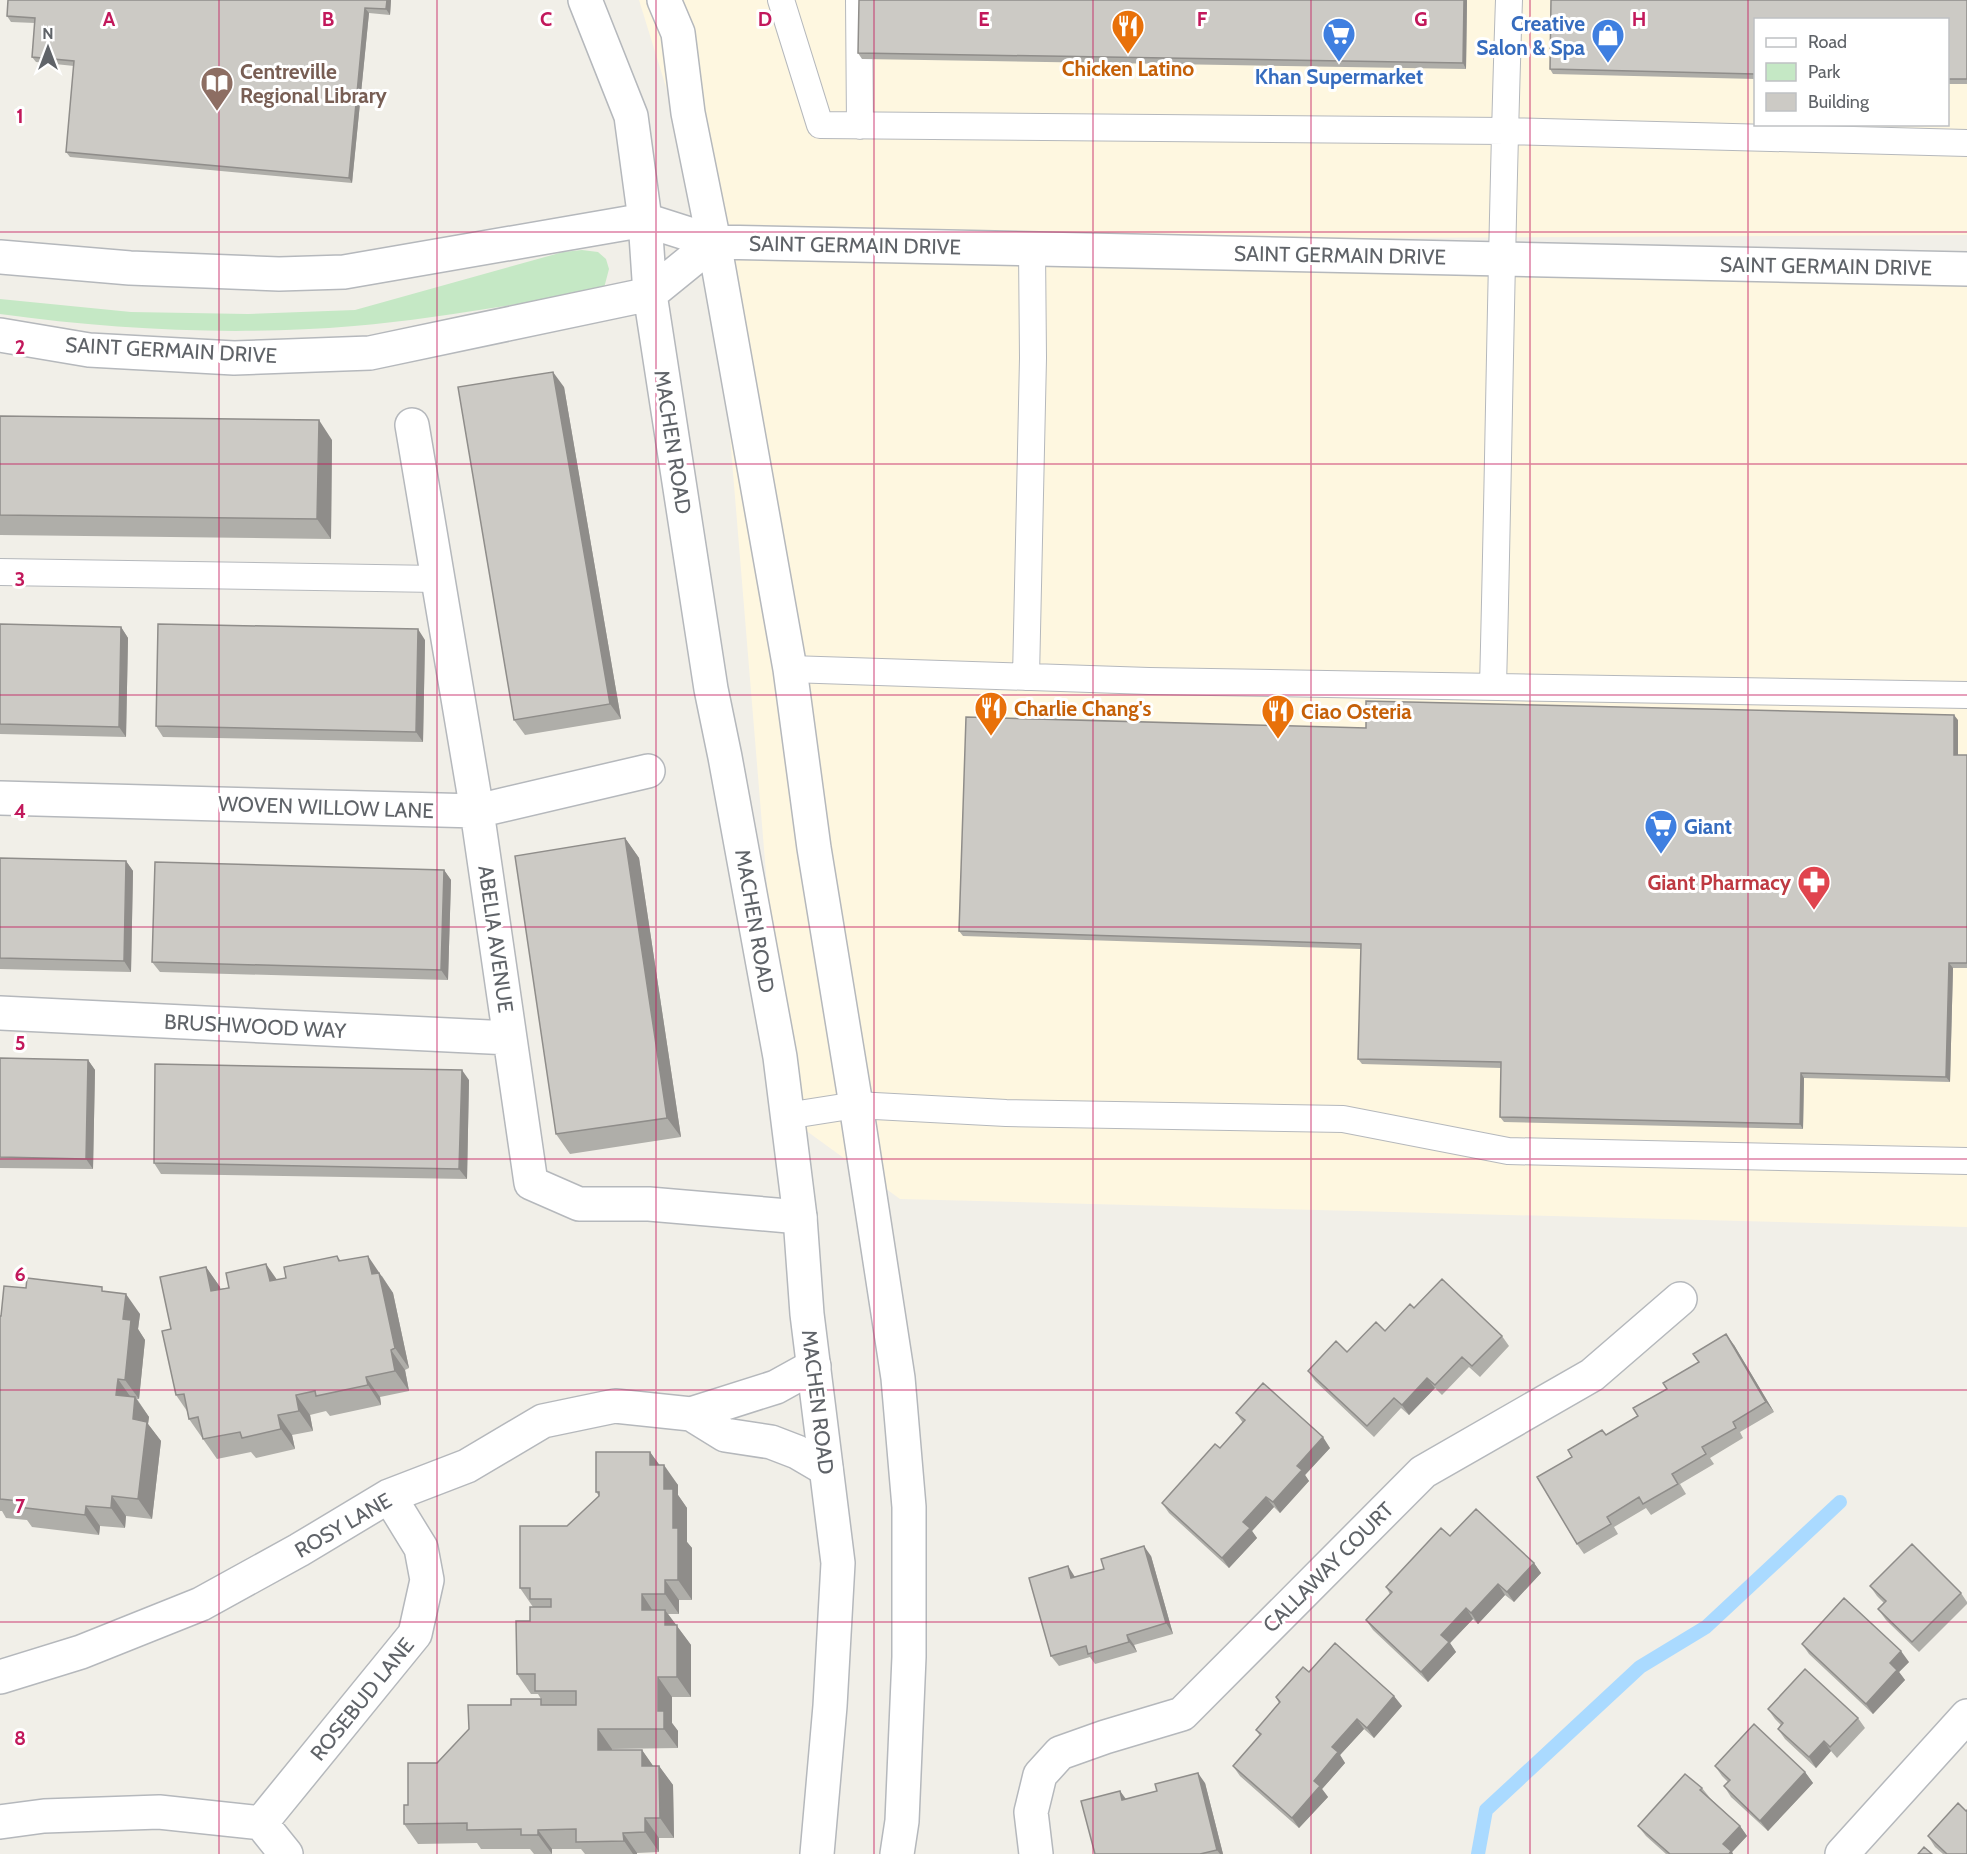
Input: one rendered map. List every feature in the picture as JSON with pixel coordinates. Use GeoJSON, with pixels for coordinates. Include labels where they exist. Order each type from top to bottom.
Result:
{"type":"FeatureCollection","features":[{"type":"Feature","properties":{"kind":"street","name":"MACHEN ROAD"},"geometry":{"type":"LineString","coordinates":[[585,0],[632,116],[645,220],[650,294],[711,689],[780,1057],[800,1217],[807,1314],[838,1563],[830,1706],[817,1854]]}},
{"type":"Feature","properties":{"kind":"street"},"geometry":{"type":"LineString","coordinates":[[664,0],[678,33],[688,114],[714,242],[790,669],[814,848],[898,1378],[909,1507],[909,1657],[902,1821],[897,1854]]}},
{"type":"Feature","properties":{"kind":"street","name":"SAINT GERMAIN DRIVE"},"geometry":{"type":"LineString","coordinates":[[0,257],[164,270],[279,274],[344,272],[645,220],[714,242],[1967,269]]}},
{"type":"Feature","properties":{"kind":"street","name":"SAINT GERMAIN DRIVE"},"geometry":{"type":"LineString","coordinates":[[0,335],[89,350],[234,358],[370,353],[650,294],[714,242]]}},
{"type":"Feature","properties":{"kind":"street","name":"ABELIA AVENUE"},"geometry":{"type":"LineString","coordinates":[[411,425],[477,811],[531,1183],[579,1204],[649,1204],[800,1217]]}},
{"type":"Feature","properties":{"kind":"street","name":"WOVEN WILLOW LANE"},"geometry":{"type":"LineString","coordinates":[[0,798],[477,811],[648,771]]}},
{"type":"Feature","properties":{"kind":"street","name":"BRUSHWOOD WAY"},"geometry":{"type":"LineString","coordinates":[[0,1013],[510,1038]]}},
{"type":"Feature","properties":{"kind":"street","name":"CALLAWAY COURT"},"geometry":{"type":"LineString","coordinates":[[1036,1854],[1031,1812],[1040,1775],[1060,1753],[1182,1714],[1423,1472],[1592,1375],[1680,1299]]}},
{"type":"Feature","properties":{"kind":"street","name":"ROSY LANE"},"geometry":{"type":"LineString","coordinates":[[0,1677],[81,1652],[201,1604],[299,1550],[389,1496],[467,1466],[543,1421],[615,1406],[691,1414],[776,1387],[814,1366]]}},
{"type":"Feature","properties":{"kind":"street","name":"ROSY LANE"},"geometry":{"type":"LineString","coordinates":[[691,1414],[724,1435],[771,1442],[797,1452],[826,1469]]}},
{"type":"Feature","properties":{"kind":"street","name":"ROSEBUD LANE"},"geometry":{"type":"LineString","coordinates":[[261,1823],[415,1634],[427,1580],[421,1548],[389,1496]]}},
{"type":"Feature","properties":{"kind":"street"},"geometry":{"type":"LineString","coordinates":[[1842,1854],[1967,1716]]}},
{"type":"Feature","properties":{"kind":"street"},"geometry":{"type":"LineString","coordinates":[[0,1822],[44,1816],[159,1812],[261,1823],[286,1854]]}},
{"type":"Feature","properties":{"kind":"lane"},"geometry":{"type":"LineString","coordinates":[[781,0],[820,125],[1505,131],[1967,143]]}},
{"type":"Feature","properties":{"kind":"lane"},"geometry":{"type":"LineString","coordinates":[[859,0],[860,126]]}},
{"type":"Feature","properties":{"kind":"lane"},"geometry":{"type":"LineString","coordinates":[[1493,686],[1501,365],[1501,259],[1509,0]]}},
{"type":"Feature","properties":{"kind":"lane"},"geometry":{"type":"LineString","coordinates":[[1026,677],[1033,358],[1032,249]]}},
{"type":"Feature","properties":{"kind":"lane"},"geometry":{"type":"LineString","coordinates":[[0,572],[436,579]]}},
{"type":"Feature","properties":{"kind":"lane"},"geometry":{"type":"LineString","coordinates":[[790,669],[1172,681],[1967,695]]}},
{"type":"Feature","properties":{"kind":"lane"},"geometry":{"type":"LineString","coordinates":[[786,1116],[856,1105],[1006,1113],[1343,1119],[1508,1151],[1967,1161]]}},
{"type":"Feature","properties":{"kind":"shaded area"},"geometry":{"type":"Polygon","coordinates":[[[639,0],[1967,0],[1967,235],[746,241],[1967,269],[1967,1227],[900,1199],[786,1116],[714,242],[639,0]]]}},
{"type":"Feature","properties":{"kind":"green space"},"geometry":{"type":"Polygon","coordinates":[[[582,250],[598,252],[606,259],[609,269],[604,288],[593,292],[384,323],[265,331],[177,330],[88,324],[0,314],[0,299],[131,312],[248,314],[355,310],[563,252],[582,250]]]}},
{"type":"Feature","properties":{"kind":"building","name":"Centreville Regional Library"},"geometry":{"type":"Polygon","coordinates":[[[8,0],[387,0],[386,9],[365,8],[349,178],[66,152],[74,61],[32,57],[35,18],[7,16],[8,0]]]}},
{"type":"Feature","properties":{"kind":"building"},"geometry":{"type":"Polygon","coordinates":[[[859,0],[1464,0],[1463,63],[858,53],[859,0]]]}},
{"type":"Feature","properties":{"kind":"building"},"geometry":{"type":"Polygon","coordinates":[[[1551,0],[1967,0],[1967,79],[1949,79],[1949,18],[1754,18],[1754,74],[1550,69],[1551,0]]]}},
{"type":"Feature","properties":{"kind":"building"},"geometry":{"type":"Polygon","coordinates":[[[553,372],[610,704],[514,720],[458,387],[553,372]]]}},
{"type":"Feature","properties":{"kind":"building"},"geometry":{"type":"Polygon","coordinates":[[[0,416],[319,420],[317,519],[0,515],[0,416]]]}},
{"type":"Feature","properties":{"kind":"building"},"geometry":{"type":"Polygon","coordinates":[[[0,624],[121,627],[119,727],[0,724],[0,624]]]}},
{"type":"Feature","properties":{"kind":"building"},"geometry":{"type":"Polygon","coordinates":[[[158,624],[418,629],[416,732],[156,726],[158,624]]]}},
{"type":"Feature","properties":{"kind":"building","name":"Giant"},"geometry":{"type":"Polygon","coordinates":[[[1366,701],[1954,715],[1954,755],[1967,755],[1967,963],[1949,963],[1946,1077],[1801,1073],[1800,1124],[1500,1117],[1501,1062],[1358,1059],[1361,944],[959,931],[966,717],[1366,728],[1366,701]]]}},
{"type":"Feature","properties":{"kind":"building"},"geometry":{"type":"Polygon","coordinates":[[[625,838],[667,1118],[556,1134],[515,856],[625,838]]]}},
{"type":"Feature","properties":{"kind":"building"},"geometry":{"type":"Polygon","coordinates":[[[0,858],[126,861],[124,961],[0,958],[0,858]]]}},
{"type":"Feature","properties":{"kind":"building"},"geometry":{"type":"Polygon","coordinates":[[[155,862],[444,870],[441,970],[152,962],[155,862]]]}},
{"type":"Feature","properties":{"kind":"building"},"geometry":{"type":"Polygon","coordinates":[[[0,1058],[88,1060],[86,1159],[0,1157],[0,1058]]]}},
{"type":"Feature","properties":{"kind":"building"},"geometry":{"type":"Polygon","coordinates":[[[155,1064],[462,1070],[459,1169],[154,1163],[155,1064]]]}},
{"type":"Feature","properties":{"kind":"building"},"geometry":{"type":"Polygon","coordinates":[[[337,1256],[339,1261],[368,1256],[372,1274],[379,1273],[395,1348],[391,1350],[395,1371],[366,1377],[368,1385],[316,1396],[315,1391],[296,1395],[299,1411],[278,1415],[281,1429],[242,1438],[240,1432],[203,1439],[198,1417],[189,1419],[184,1394],[176,1395],[162,1331],[171,1329],[160,1277],[206,1267],[211,1291],[229,1288],[226,1273],[266,1264],[270,1281],[286,1278],[284,1267],[337,1256]]]}},
{"type":"Feature","properties":{"kind":"building"},"geometry":{"type":"Polygon","coordinates":[[[27,1278],[102,1287],[102,1291],[126,1294],[123,1319],[131,1320],[125,1380],[118,1379],[116,1395],[135,1397],[133,1419],[147,1422],[138,1499],[112,1496],[111,1508],[86,1506],[85,1515],[18,1507],[19,1501],[0,1499],[0,1316],[4,1286],[26,1288],[27,1278]]]}},
{"type":"Feature","properties":{"kind":"building"},"geometry":{"type":"Polygon","coordinates":[[[1442,1279],[1502,1336],[1472,1366],[1462,1357],[1435,1385],[1427,1378],[1402,1405],[1394,1398],[1367,1426],[1308,1371],[1336,1341],[1347,1352],[1376,1322],[1385,1331],[1410,1304],[1414,1308],[1442,1279]]]}},
{"type":"Feature","properties":{"kind":"building"},"geometry":{"type":"Polygon","coordinates":[[[1726,1334],[1766,1402],[1733,1422],[1736,1428],[1702,1447],[1706,1454],[1672,1474],[1678,1484],[1643,1504],[1639,1497],[1607,1517],[1611,1524],[1577,1544],[1537,1477],[1572,1457],[1568,1450],[1602,1430],[1606,1435],[1638,1416],[1633,1408],[1667,1389],[1663,1383],[1699,1362],[1693,1354],[1726,1334]]]}},
{"type":"Feature","properties":{"kind":"building"},"geometry":{"type":"Polygon","coordinates":[[[1263,1383],[1323,1437],[1297,1466],[1302,1470],[1273,1502],[1266,1497],[1243,1522],[1250,1528],[1222,1558],[1162,1503],[1215,1444],[1220,1448],[1245,1420],[1236,1413],[1263,1383]]]}},
{"type":"Feature","properties":{"kind":"building"},"geometry":{"type":"Polygon","coordinates":[[[596,1452],[650,1452],[650,1465],[664,1465],[664,1489],[673,1489],[673,1528],[678,1528],[678,1580],[665,1580],[665,1594],[642,1594],[642,1610],[665,1610],[665,1625],[677,1625],[677,1677],[658,1677],[658,1711],[664,1711],[664,1729],[598,1729],[598,1750],[642,1750],[642,1766],[659,1766],[660,1818],[645,1818],[645,1832],[623,1833],[624,1841],[576,1842],[576,1829],[538,1830],[538,1835],[521,1835],[521,1829],[467,1830],[467,1823],[404,1824],[404,1805],[408,1805],[408,1763],[437,1763],[469,1729],[468,1705],[511,1705],[511,1699],[541,1699],[541,1705],[576,1705],[576,1691],[535,1691],[535,1674],[517,1674],[516,1621],[530,1621],[530,1607],[551,1607],[551,1599],[530,1599],[530,1588],[520,1588],[520,1526],[567,1526],[599,1496],[599,1492],[596,1492],[596,1452]]]}},
{"type":"Feature","properties":{"kind":"building"},"geometry":{"type":"Polygon","coordinates":[[[1476,1509],[1534,1563],[1507,1592],[1498,1584],[1471,1613],[1466,1608],[1441,1635],[1449,1642],[1421,1672],[1366,1620],[1392,1592],[1386,1587],[1441,1528],[1450,1536],[1476,1509]]]}},
{"type":"Feature","properties":{"kind":"building"},"geometry":{"type":"Polygon","coordinates":[[[1912,1544],[1961,1593],[1912,1642],[1878,1609],[1886,1601],[1870,1586],[1912,1544]]]}},
{"type":"Feature","properties":{"kind":"building"},"geometry":{"type":"Polygon","coordinates":[[[1144,1546],[1166,1623],[1127,1635],[1129,1642],[1088,1654],[1086,1646],[1051,1656],[1029,1578],[1068,1566],[1071,1578],[1104,1569],[1101,1559],[1144,1546]]]}},
{"type":"Feature","properties":{"kind":"building"},"geometry":{"type":"Polygon","coordinates":[[[1844,1598],[1901,1651],[1890,1663],[1897,1670],[1866,1704],[1802,1644],[1844,1598]]]}},
{"type":"Feature","properties":{"kind":"building"},"geometry":{"type":"Polygon","coordinates":[[[1335,1643],[1394,1696],[1367,1728],[1357,1719],[1332,1747],[1338,1752],[1314,1781],[1320,1786],[1292,1818],[1233,1766],[1261,1734],[1256,1730],[1280,1702],[1276,1697],[1303,1667],[1309,1672],[1335,1643]]]}},
{"type":"Feature","properties":{"kind":"building"},"geometry":{"type":"Polygon","coordinates":[[[1805,1669],[1858,1718],[1830,1747],[1824,1741],[1809,1757],[1778,1729],[1783,1723],[1768,1709],[1805,1669]]]}},
{"type":"Feature","properties":{"kind":"building"},"geometry":{"type":"Polygon","coordinates":[[[1754,1724],[1805,1772],[1760,1821],[1724,1786],[1730,1780],[1715,1766],[1754,1724]]]}},
{"type":"Feature","properties":{"kind":"building"},"geometry":{"type":"Polygon","coordinates":[[[1198,1773],[1217,1850],[1200,1854],[1095,1854],[1081,1801],[1120,1791],[1122,1800],[1157,1791],[1155,1784],[1198,1773]]]}},
{"type":"Feature","properties":{"kind":"building"},"geometry":{"type":"Polygon","coordinates":[[[1685,1774],[1740,1826],[1723,1844],[1731,1851],[1729,1854],[1670,1854],[1638,1826],[1685,1774]]]}},
{"type":"Feature","properties":{"kind":"building"},"geometry":{"type":"Polygon","coordinates":[[[1958,1803],[1967,1810],[1967,1854],[1947,1854],[1928,1836],[1958,1803]]]}},
{"type":"Feature","properties":{"kind":"building"},"geometry":{"type":"Polygon","coordinates":[[[1924,1847],[1932,1854],[1918,1854],[1924,1847]]]}},
{"type":"Feature","properties":{"kind":"waterway"},"geometry":{"type":"LineString","coordinates":[[1478,1854],[1486,1810],[1640,1667],[1706,1627],[1840,1502]]}},
{"type":"Feature","properties":{"kind":"place","name":"Chicken Latino"},"geometry":{"type":"Point","coordinates":[1128,55]}},
{"type":"Feature","properties":{"kind":"place","name":"Khan Supermarket"},"geometry":{"type":"Point","coordinates":[1339,63]}},
{"type":"Feature","properties":{"kind":"place","name":"Creative Salon & Spa"},"geometry":{"type":"Point","coordinates":[1608,64]}},
{"type":"Feature","properties":{"kind":"place","name":"Centreville Regional Library"},"geometry":{"type":"Point","coordinates":[217,112]}},
{"type":"Feature","properties":{"kind":"place","name":"Charlie Chang's"},"geometry":{"type":"Point","coordinates":[991,737]}},
{"type":"Feature","properties":{"kind":"place","name":"Ciao Osteria"},"geometry":{"type":"Point","coordinates":[1278,740]}},
{"type":"Feature","properties":{"kind":"place","name":"Giant"},"geometry":{"type":"Point","coordinates":[1661,855]}},
{"type":"Feature","properties":{"kind":"place","name":"Giant Pharmacy"},"geometry":{"type":"Point","coordinates":[1814,911]}}]}
